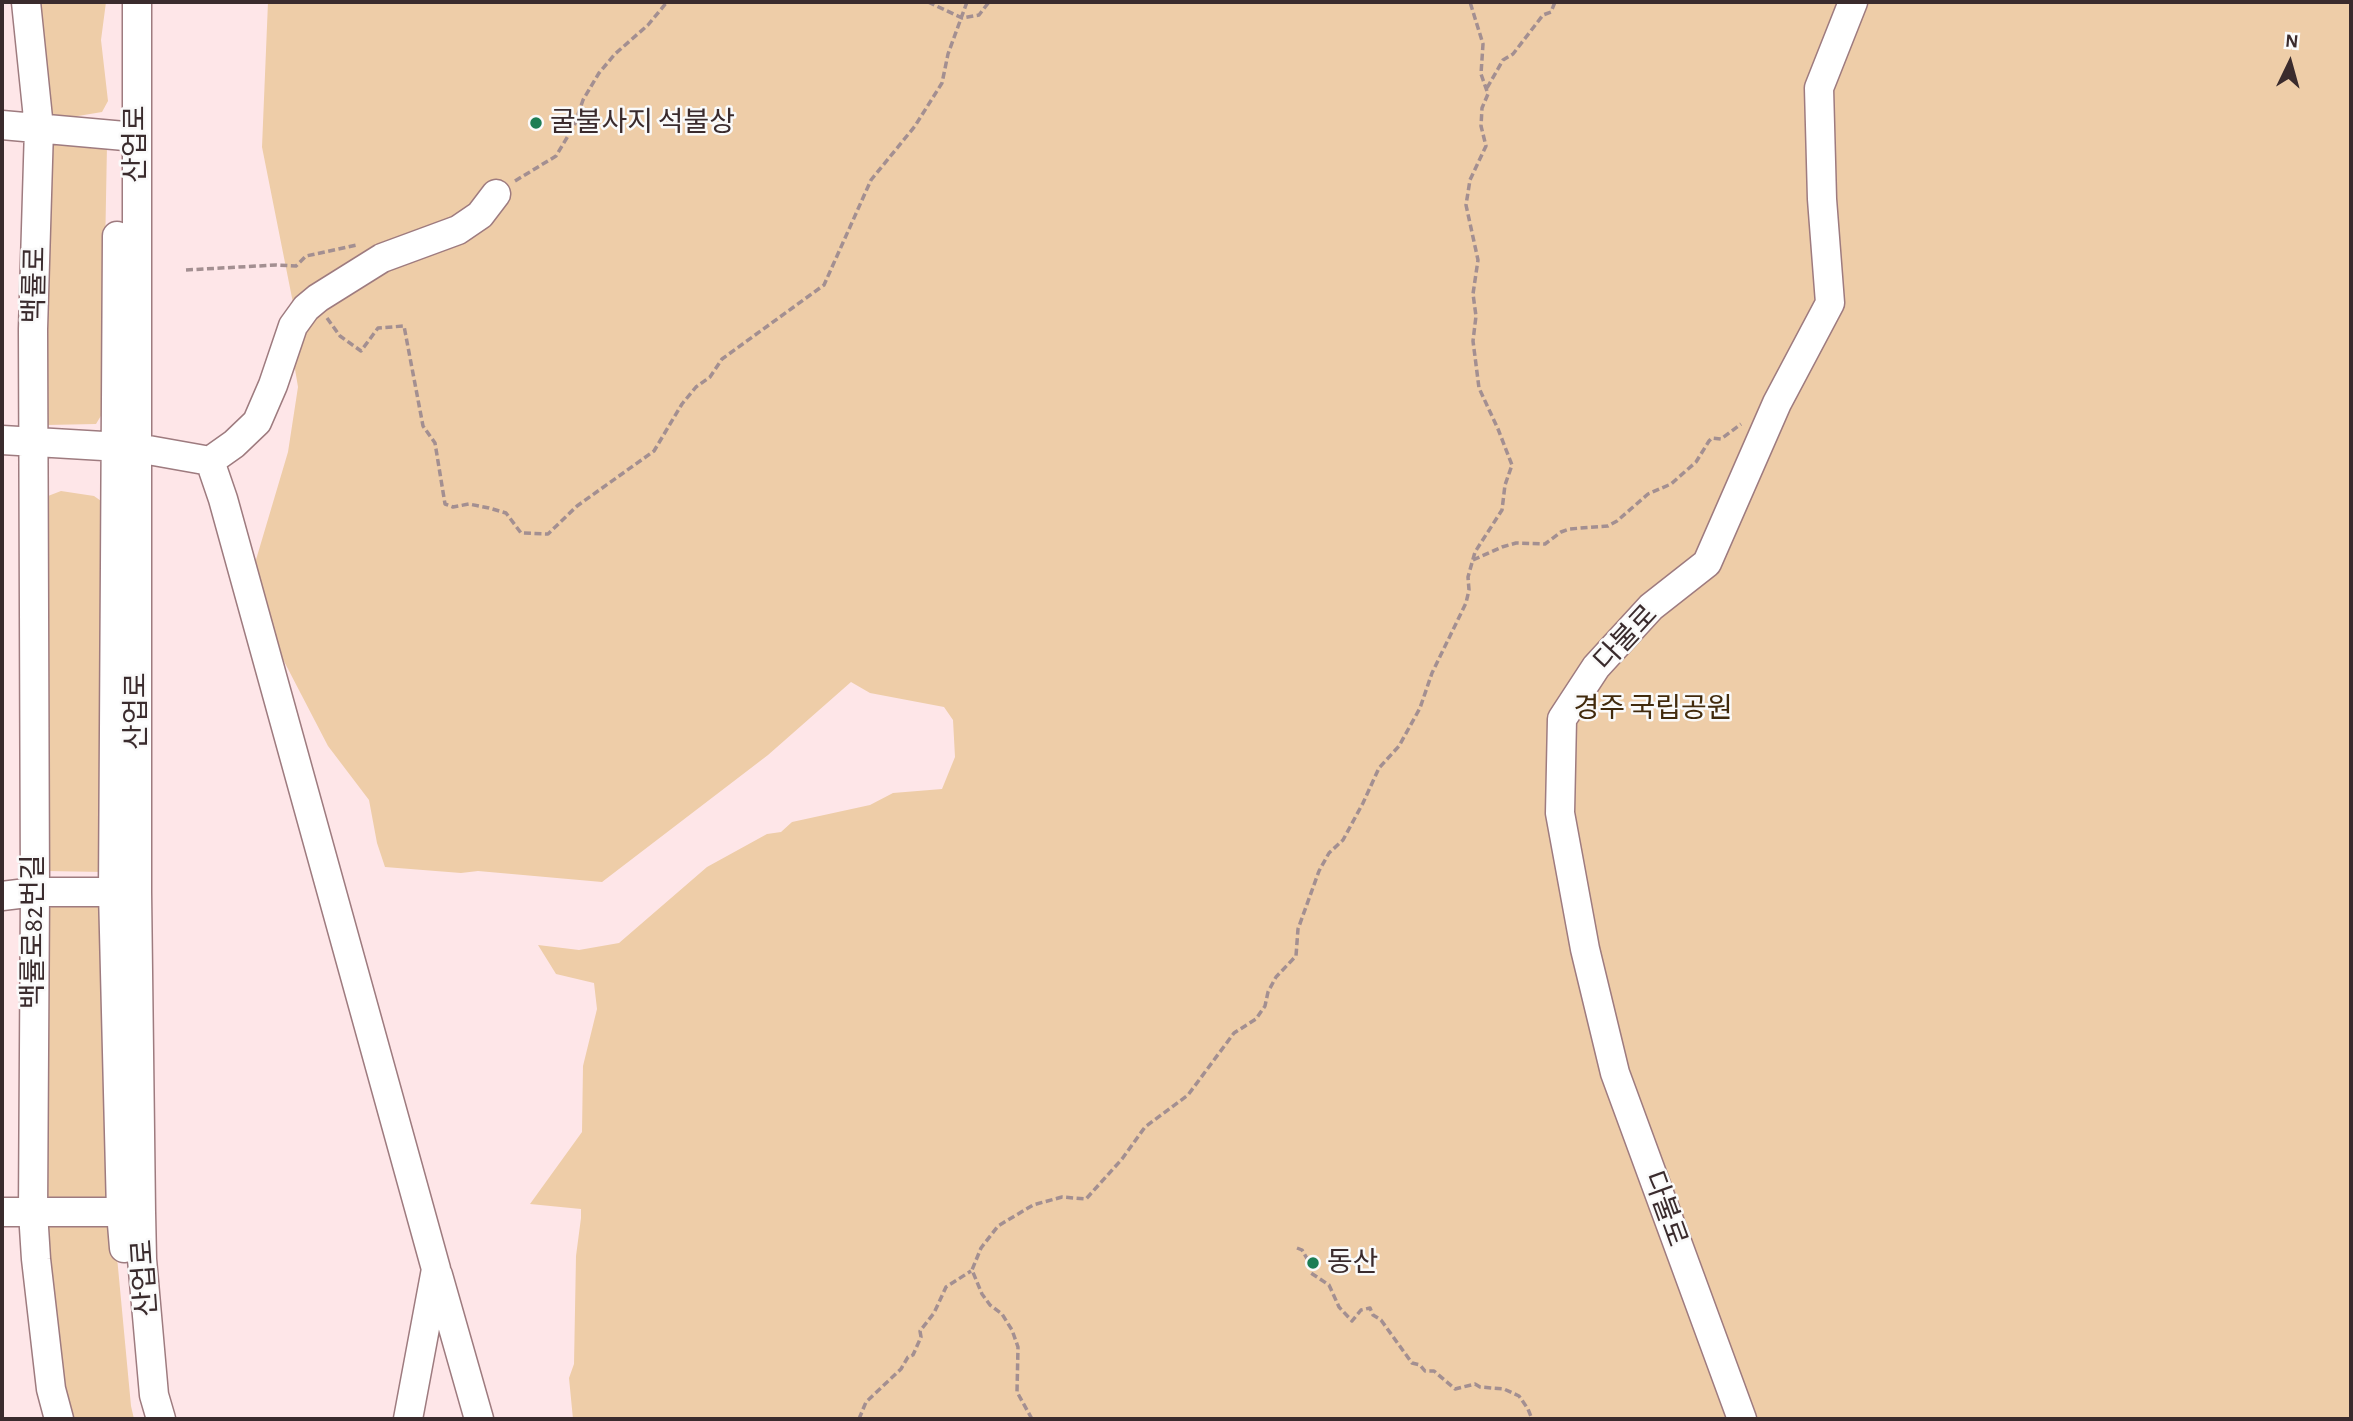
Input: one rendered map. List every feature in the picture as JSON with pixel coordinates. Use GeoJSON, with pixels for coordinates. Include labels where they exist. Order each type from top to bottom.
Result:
{"type":"FeatureCollection","features":[{"type":"Feature","properties":{"kind":"street","name":"백률로"},"geometry":{"type":"LineString","coordinates":[[26,2],[38,128],[33,443]]}},
{"type":"Feature","properties":{"kind":"street","name":"산업로"},"geometry":{"type":"LineString","coordinates":[[120,2],[127,136],[125,892],[131,1212],[138,1405],[142,1419]]}},
{"type":"Feature","properties":{"kind":"street","name":"산업로"},"geometry":{"type":"LineString","coordinates":[[127,136],[137,2]]}},
{"type":"Feature","properties":{"kind":"street","name":"다불로"},"geometry":{"type":"LineString","coordinates":[[1742,1419],[1615,1073],[1585,949],[1560,813],[1562,719],[1596,667],[1651,607],[1707,563],[1775,407],[1830,303],[1822,199],[1819,88],[1853,2]]}},
{"type":"Feature","properties":{"kind":"street"},"geometry":{"type":"LineString","coordinates":[[2,124],[127,136]]}},
{"type":"Feature","properties":{"kind":"street"},"geometry":{"type":"LineString","coordinates":[[2,440],[126,447],[210,461],[234,444],[257,422],[293,326],[306,308],[382,258],[458,229],[480,215],[496,194]]}},
{"type":"Feature","properties":{"kind":"street","name":"백률로82번길"},"geometry":{"type":"LineString","coordinates":[[33,443],[33,1212],[51,1390],[59,1419]]}},
{"type":"Feature","properties":{"kind":"street"},"geometry":{"type":"LineString","coordinates":[[210,461],[223,499],[479,1419]]}},
{"type":"Feature","properties":{"kind":"street"},"geometry":{"type":"LineString","coordinates":[[2,896],[35,892],[125,892]]}},
{"type":"Feature","properties":{"kind":"street"},"geometry":{"type":"LineString","coordinates":[[2,1212],[131,1212]]}},
{"type":"Feature","properties":{"kind":"street","name":"산업로"},"geometry":{"type":"LineString","coordinates":[[131,1212],[142,1259],[154,1395],[161,1419]]}},
{"type":"Feature","properties":{"kind":"street"},"geometry":{"type":"LineString","coordinates":[[408,1419],[436,1269]]}},
{"type":"Feature","properties":{"kind":"path"},"geometry":{"type":"LineString","coordinates":[[496,194],[556,156],[599,74],[615,54],[648,25],[667,2]]}},
{"type":"Feature","properties":{"kind":"path"},"geometry":{"type":"LineString","coordinates":[[928,2],[962,18],[979,15],[989,2]]}},
{"type":"Feature","properties":{"kind":"path"},"geometry":{"type":"LineString","coordinates":[[306,308],[326,316],[340,336],[360,351],[378,328],[404,326],[424,426],[435,443],[445,504],[453,508],[469,504],[489,508],[506,513],[521,533],[548,534],[577,506],[654,451],[682,404],[696,387],[710,376],[722,359],[824,285],[871,180],[915,126],[942,83],[948,54],[967,2]]}},
{"type":"Feature","properties":{"kind":"path"},"geometry":{"type":"LineString","coordinates":[[1032,1419],[1017,1392],[1018,1347],[1013,1330],[1002,1314],[990,1306],[972,1270],[981,1248],[990,1234],[1010,1217],[1033,1205],[1062,1197],[1086,1199],[1122,1159],[1145,1127],[1188,1095],[1234,1033],[1256,1019],[1265,1006],[1276,976],[1296,956],[1298,929],[1319,871],[1329,853],[1343,840],[1378,768],[1399,746],[1420,708],[1432,673],[1466,603],[1468,577],[1479,543],[1502,510],[1505,485],[1512,465],[1479,388],[1473,341],[1473,294],[1478,260],[1466,205],[1470,180],[1486,146],[1481,126],[1482,108],[1488,94],[1481,74],[1483,44],[1470,2]]}},
{"type":"Feature","properties":{"kind":"path"},"geometry":{"type":"LineString","coordinates":[[1487,88],[1503,60],[1513,54],[1543,15],[1551,12],[1555,2]]}},
{"type":"Feature","properties":{"kind":"path"},"geometry":{"type":"LineString","coordinates":[[186,270],[296,266],[306,257],[361,243]]}},
{"type":"Feature","properties":{"kind":"path"},"geometry":{"type":"LineString","coordinates":[[1473,560],[1516,543],[1545,544],[1569,529],[1608,526],[1617,522],[1648,494],[1671,484],[1696,461],[1712,438],[1721,439],[1766,407],[1775,407]]}},
{"type":"Feature","properties":{"kind":"path"},"geometry":{"type":"LineString","coordinates":[[1297,1248],[1302,1250],[1312,1267],[1311,1273],[1329,1285],[1339,1307],[1352,1321],[1361,1310],[1370,1308],[1412,1363],[1420,1365],[1425,1371],[1434,1371],[1455,1389],[1475,1384],[1480,1387],[1504,1388],[1519,1396],[1532,1419]]}},
{"type":"Feature","properties":{"kind":"path"},"geometry":{"type":"LineString","coordinates":[[859,1419],[866,1402],[913,1354],[921,1337],[920,1331],[934,1313],[946,1287],[972,1270]]}},
{"type":"Feature","properties":{"kind":"green space"},"geometry":{"type":"Polygon","coordinates":[[[31,2],[106,2],[101,40],[108,101],[102,112],[54,120],[47,114],[31,2]]]}},
{"type":"Feature","properties":{"kind":"green space","name":"경주 국립공원"},"geometry":{"type":"Polygon","coordinates":[[[268,2],[2351,2],[2351,1419],[573,1419],[569,1378],[574,1364],[576,1256],[581,1209],[530,1204],[582,1132],[583,1066],[597,1009],[594,983],[556,974],[538,945],[579,950],[619,943],[707,867],[767,834],[781,832],[792,822],[870,805],[893,793],[942,789],[955,757],[953,720],[944,707],[870,693],[851,682],[768,755],[602,882],[478,871],[461,873],[385,867],[377,843],[369,800],[328,746],[247,590],[288,452],[298,387],[291,345],[296,318],[262,147],[268,2]]]}},
{"type":"Feature","properties":{"kind":"green space"},"geometry":{"type":"Polygon","coordinates":[[[46,138],[107,145],[102,414],[96,424],[47,425],[46,138]]]}},
{"type":"Feature","properties":{"kind":"green space"},"geometry":{"type":"Polygon","coordinates":[[[61,491],[94,496],[104,503],[104,872],[47,871],[44,584],[48,496],[61,491]]]}},
{"type":"Feature","properties":{"kind":"green space"},"geometry":{"type":"Polygon","coordinates":[[[54,906],[100,906],[112,1187],[105,1197],[49,1197],[42,1190],[45,910],[54,906]]]}},
{"type":"Feature","properties":{"kind":"green space"},"geometry":{"type":"Polygon","coordinates":[[[47,1219],[114,1225],[134,1419],[67,1419],[58,1386],[47,1219]]]}},
{"type":"Feature","properties":{"kind":"place","name":"굴불사지 석불상"},"geometry":{"type":"Point","coordinates":[536,123]}},
{"type":"Feature","properties":{"kind":"place","name":"동산"},"geometry":{"type":"Point","coordinates":[1313,1263]}}]}
